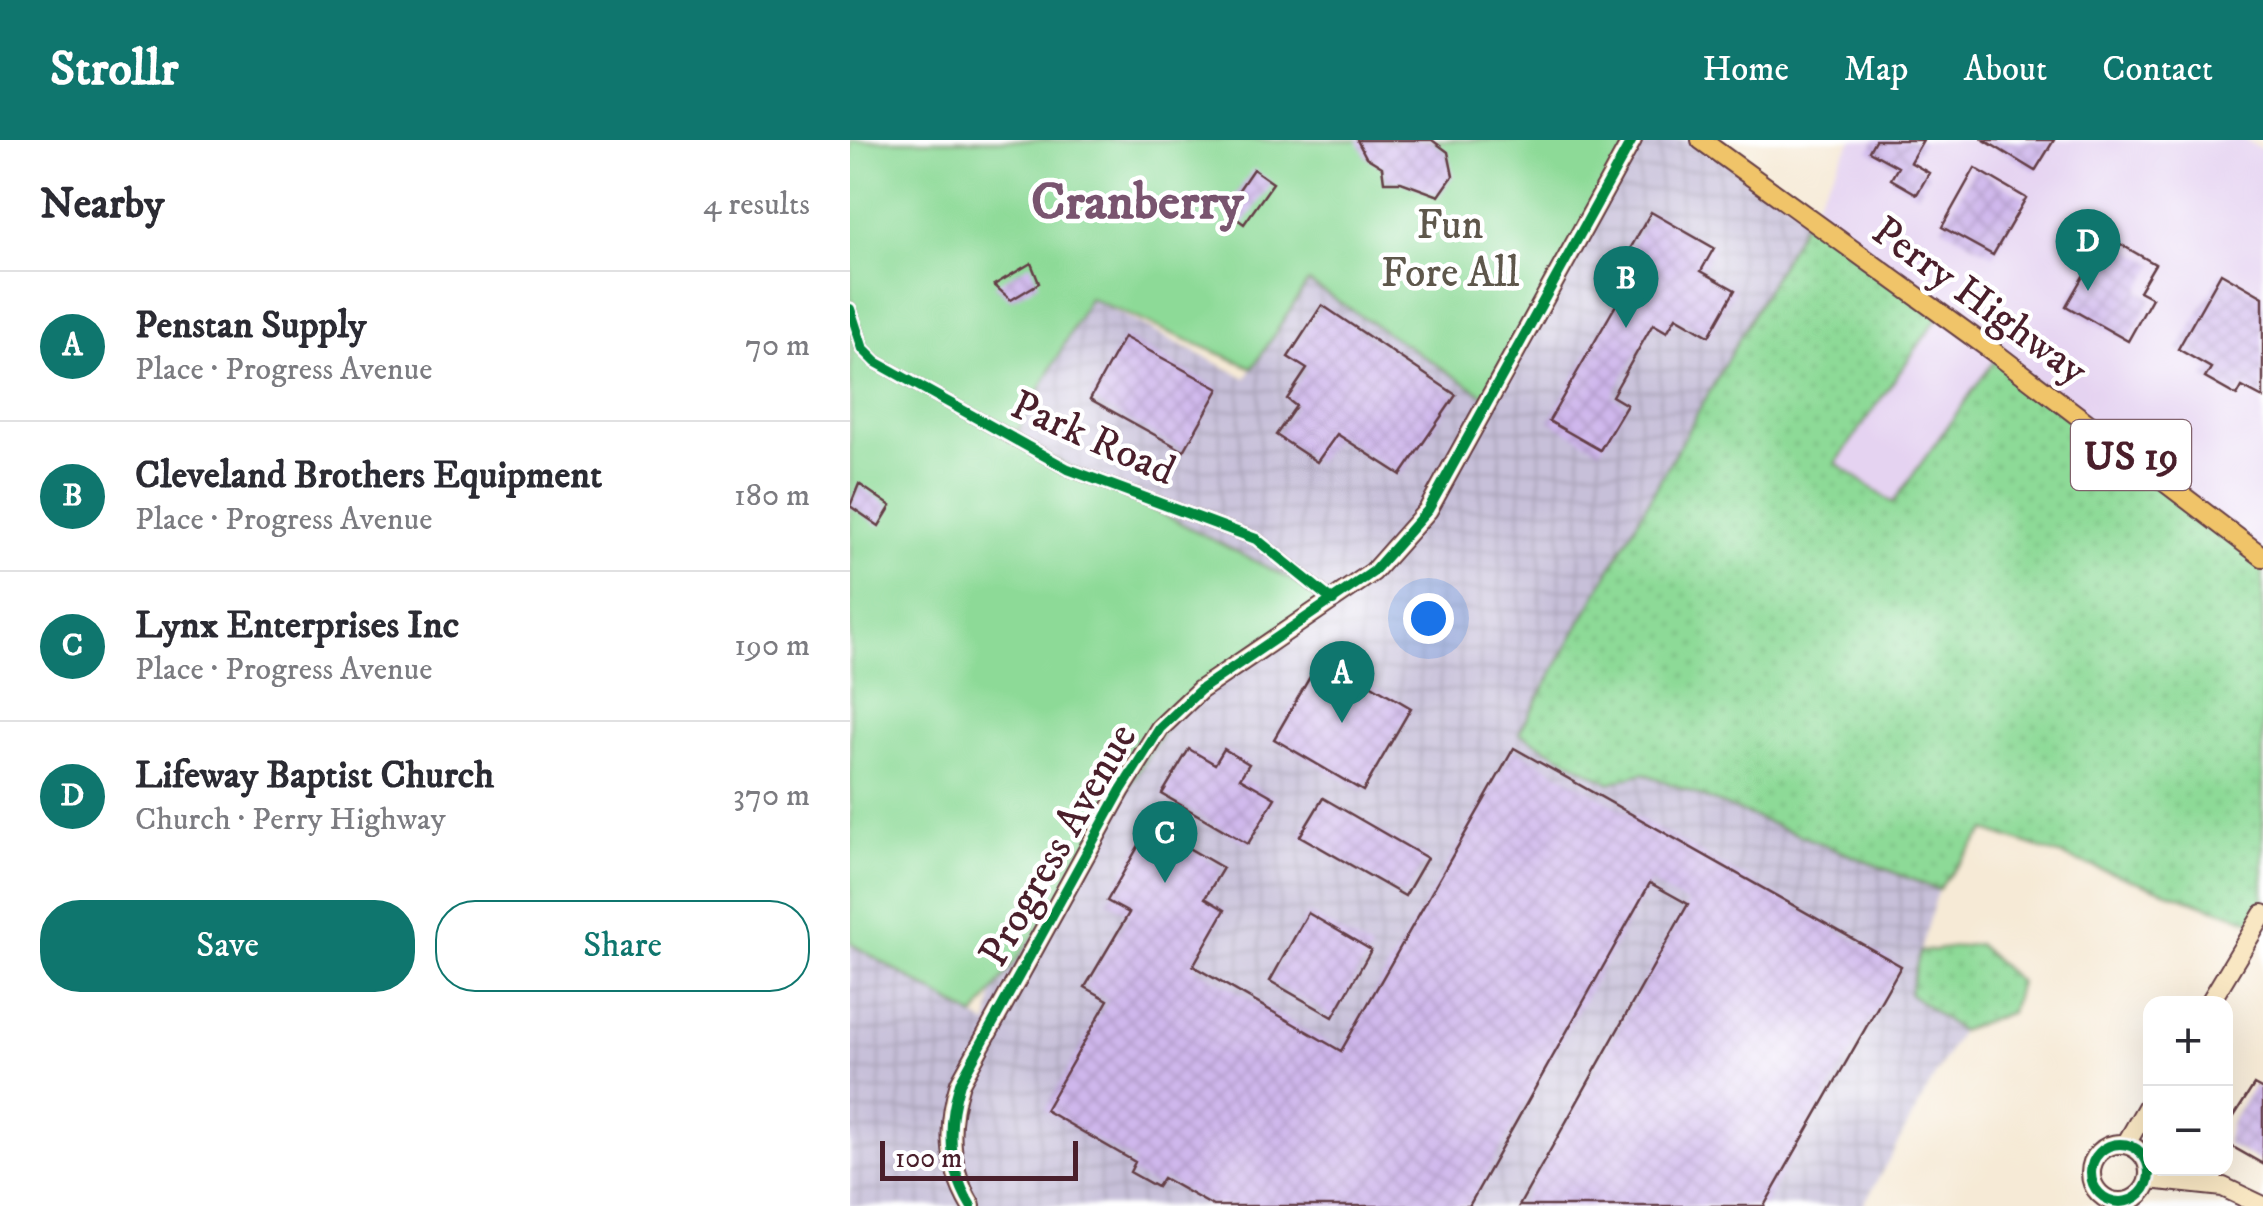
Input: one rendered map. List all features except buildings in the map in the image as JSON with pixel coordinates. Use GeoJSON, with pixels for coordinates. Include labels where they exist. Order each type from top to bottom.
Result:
{"type":"FeatureCollection","features":[{"type":"Feature","properties":{"kind":"main road","name":"Perry Highway"},"geometry":{"type":"LineString","coordinates":[[1701,140],[1998,355],[2263,557]]}},
{"type":"Feature","properties":{"kind":"street","name":"Progress Avenue"},"geometry":{"type":"LineString","coordinates":[[971,1206],[952,1156],[952,1119],[960,1083],[1135,765],[1160,728],[1200,690],[1333,601],[1388,558],[1434,500],[1632,140]]}},
{"type":"Feature","properties":{"kind":"street","name":"Park Road"},"geometry":{"type":"LineString","coordinates":[[850,308],[862,349],[876,362],[1068,469],[1256,539],[1333,601]]}},
{"type":"Feature","properties":{"kind":"street"},"geometry":{"type":"LineString","coordinates":[[2213,996],[2263,914]]}},
{"type":"Feature","properties":{"kind":"street"},"geometry":{"type":"LineString","coordinates":[[2126,1144],[2143,1114]]}},
{"type":"Feature","properties":{"kind":"street"},"geometry":{"type":"LineString","coordinates":[[2126,1144],[2147,1160],[2149,1180],[2130,1200],[2094,1199],[2093,1162],[2106,1148],[2126,1144]]}},
{"type":"Feature","properties":{"kind":"street"},"geometry":{"type":"LineString","coordinates":[[2149,1180],[2223,1187],[2262,1206]]}},
{"type":"Feature","properties":{"kind":"shaded area"},"geometry":{"type":"Polygon","coordinates":[[[1632,140],[1701,140],[1808,215],[1643,773],[1938,890],[1909,993],[1960,1031],[1863,1206],[850,1206],[850,943],[988,1025],[1079,473],[1013,438],[1089,298],[1246,378],[1308,282],[1490,399],[1632,140]]]}},
{"type":"Feature","properties":{"kind":"shaded area"},"geometry":{"type":"Polygon","coordinates":[[[1852,140],[2245,140],[2263,150],[2263,557],[1893,504],[1835,463],[1941,313],[1808,215],[1852,140]]]}},
{"type":"Feature","properties":{"kind":"green space","name":"Fun Fore All"},"geometry":{"type":"Polygon","coordinates":[[[850,140],[1632,140],[1490,399],[1308,282],[1253,368],[1089,298],[1014,438],[1333,601],[1173,715],[1056,906],[975,1017],[850,943],[850,140]]]}},
{"type":"Feature","properties":{"kind":"green space"},"geometry":{"type":"Polygon","coordinates":[[[1808,215],[1941,313],[1836,463],[1893,503],[1998,355],[2263,557],[2263,914],[2258,923],[1986,830],[1938,890],[1643,773],[1610,783],[1519,733],[1808,215]]]}},
{"type":"Feature","properties":{"kind":"green space"},"geometry":{"type":"Polygon","coordinates":[[[1977,944],[2019,982],[2011,1012],[1960,1031],[1909,993],[1920,952],[1977,944]]]}},
{"type":"Feature","properties":{"kind":"cycle path"},"geometry":{"type":"LineString","coordinates":[[971,1206],[958,1177],[952,1146],[960,1083],[1121,790],[1160,728],[1200,690],[1373,572],[1428,510],[1632,140]]}},
{"type":"Feature","properties":{"kind":"cycle path"},"geometry":{"type":"LineString","coordinates":[[850,309],[863,349],[876,362],[1068,469],[1256,539],[1333,601]]}},
{"type":"Feature","properties":{"kind":"cycle path"},"geometry":{"type":"LineString","coordinates":[[2120,1144],[2141,1152],[2149,1173],[2141,1194],[2120,1202],[2099,1194],[2091,1173],[2099,1152],[2120,1144]]}},
{"type":"Feature","properties":{"kind":"place","name":"Lifeway Baptist Church"},"geometry":{"type":"Point","coordinates":[2088,291]}},
{"type":"Feature","properties":{"kind":"place","name":"Cleveland Brothers Equipment"},"geometry":{"type":"Point","coordinates":[1626,328]}},
{"type":"Feature","properties":{"kind":"place","name":"Penstan Supply"},"geometry":{"type":"Point","coordinates":[1342,723]}},
{"type":"Feature","properties":{"kind":"place","name":"Lynx Enterprises Inc"},"geometry":{"type":"Point","coordinates":[1165,883]}},
{"type":"Feature","properties":{"kind":"district","name":"Cranberry"},"geometry":{"type":"Point","coordinates":[1137,200]}}]}
